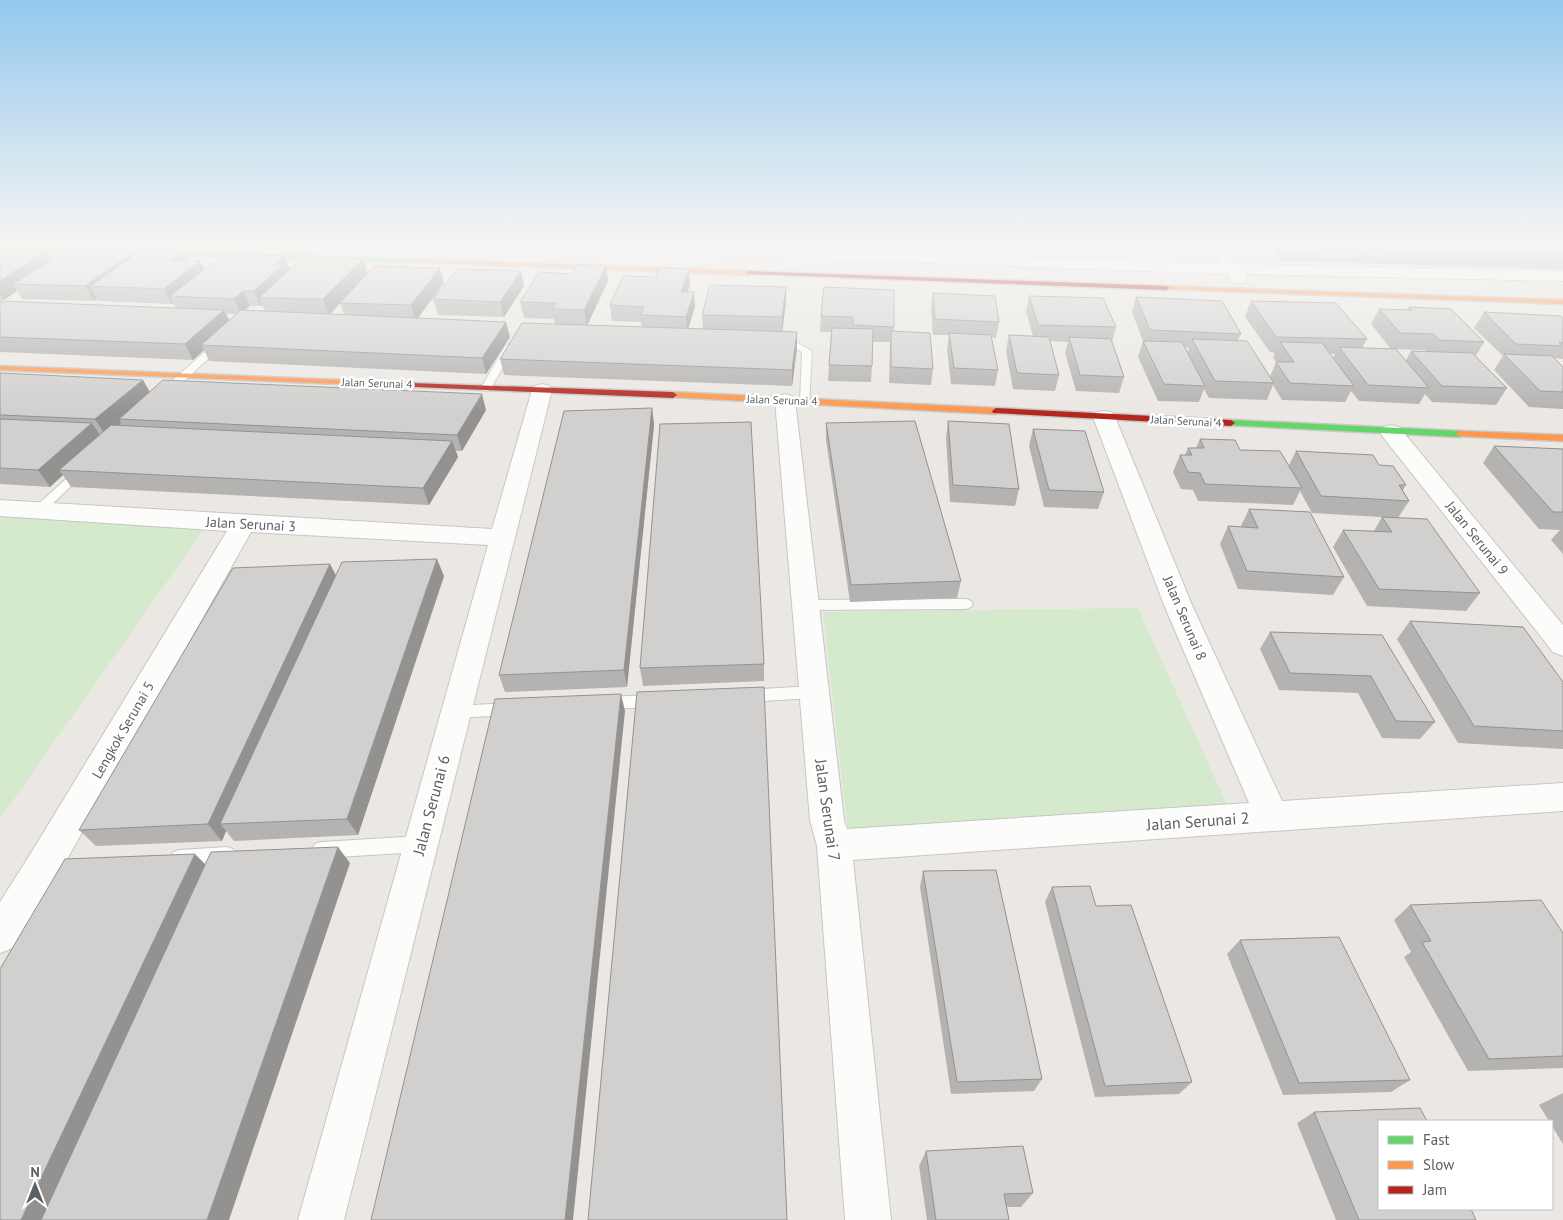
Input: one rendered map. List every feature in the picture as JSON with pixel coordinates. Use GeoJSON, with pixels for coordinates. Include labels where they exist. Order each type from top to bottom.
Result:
{"type":"FeatureCollection","features":[{"type":"Feature","properties":{"kind":"street"},"geometry":{"type":"LineString","coordinates":[[1498,300],[1563,302]]}},
{"type":"Feature","properties":{"kind":"street","name":"Jalan Serunai 4"},"geometry":{"type":"LineString","coordinates":[[0,368],[795,400],[1391,432],[1563,438]]}},
{"type":"Feature","properties":{"kind":"street","name":"Jalan Serunai 6"},"geometry":{"type":"LineString","coordinates":[[321,1220],[542,390]]}},
{"type":"Feature","properties":{"kind":"street","name":"Jalan Serunai 7"},"geometry":{"type":"LineString","coordinates":[[795,400],[806,605],[827,820],[834,846],[868,1220]]}},
{"type":"Feature","properties":{"kind":"street","name":"Jalan Serunai 8"},"geometry":{"type":"LineString","coordinates":[[1104,417],[1178,605],[1272,816]]}},
{"type":"Feature","properties":{"kind":"street","name":"Jalan Serunai 9"},"geometry":{"type":"LineString","coordinates":[[1391,432],[1563,645]]}},
{"type":"Feature","properties":{"kind":"street","name":"Jalan Serunai 3"},"geometry":{"type":"LineString","coordinates":[[0,508],[502,538]]}},
{"type":"Feature","properties":{"kind":"street","name":"Lengkok Serunai 5"},"geometry":{"type":"LineString","coordinates":[[0,935],[53,865],[243,524]]}},
{"type":"Feature","properties":{"kind":"street","name":"Jalan Serunai 2"},"geometry":{"type":"LineString","coordinates":[[834,846],[1563,797]]}},
{"type":"Feature","properties":{"kind":"lane"},"geometry":{"type":"LineString","coordinates":[[486,388],[516,335]]}},
{"type":"Feature","properties":{"kind":"lane"},"geometry":{"type":"LineString","coordinates":[[170,389],[227,336]]}},
{"type":"Feature","properties":{"kind":"lane"},"geometry":{"type":"LineString","coordinates":[[765,342],[792,343],[807,351],[795,400]]}},
{"type":"Feature","properties":{"kind":"lane"},"geometry":{"type":"LineString","coordinates":[[38,510],[90,463]]}},
{"type":"Feature","properties":{"kind":"lane"},"geometry":{"type":"LineString","coordinates":[[806,605],[966,604]]}},
{"type":"Feature","properties":{"kind":"lane"},"geometry":{"type":"LineString","coordinates":[[735,696],[814,692]]}},
{"type":"Feature","properties":{"kind":"lane"},"geometry":{"type":"LineString","coordinates":[[588,704],[666,700]]}},
{"type":"Feature","properties":{"kind":"lane"},"geometry":{"type":"LineString","coordinates":[[456,712],[522,708]]}},
{"type":"Feature","properties":{"kind":"lane"},"geometry":{"type":"LineString","coordinates":[[304,851],[420,844]]}},
{"type":"Feature","properties":{"kind":"lane"},"geometry":{"type":"LineString","coordinates":[[160,859],[247,854]]}},
{"type":"Feature","properties":{"kind":"green space"},"geometry":{"type":"Polygon","coordinates":[[[0,515],[204,529],[0,819],[0,515]]]}},
{"type":"Feature","properties":{"kind":"green space"},"geometry":{"type":"Polygon","coordinates":[[[1138,608],[1228,807],[848,832],[823,612],[1138,608]]]}},
{"type":"Feature","properties":{"kind":"building"},"geometry":{"type":"Polygon","coordinates":[[[343,300],[415,300],[411,305],[340,303],[343,300]]]}},
{"type":"Feature","properties":{"kind":"building"},"geometry":{"type":"Polygon","coordinates":[[[454,300],[501,300],[500,302],[454,300]]]}},
{"type":"Feature","properties":{"kind":"building"},"geometry":{"type":"Polygon","coordinates":[[[521,300],[589,300],[584,310],[552,309],[556,303],[520,302],[521,300]]]}},
{"type":"Feature","properties":{"kind":"building"},"geometry":{"type":"Polygon","coordinates":[[[612,300],[691,300],[686,317],[641,315],[644,307],[610,305],[612,300]]]}},
{"type":"Feature","properties":{"kind":"building"},"geometry":{"type":"Polygon","coordinates":[[[706,300],[784,300],[782,317],[702,315],[706,300]]]}},
{"type":"Feature","properties":{"kind":"building"},"geometry":{"type":"Polygon","coordinates":[[[823,300],[894,300],[894,327],[853,325],[853,317],[821,316],[823,300]]]}},
{"type":"Feature","properties":{"kind":"building"},"geometry":{"type":"Polygon","coordinates":[[[934,300],[996,300],[999,322],[935,319],[934,300]]]}},
{"type":"Feature","properties":{"kind":"building"},"geometry":{"type":"Polygon","coordinates":[[[1030,300],[1104,300],[1116,327],[1038,325],[1030,300]]]}},
{"type":"Feature","properties":{"kind":"building"},"geometry":{"type":"Polygon","coordinates":[[[1137,300],[1222,301],[1241,334],[1150,330],[1137,300]]]}},
{"type":"Feature","properties":{"kind":"building"},"geometry":{"type":"Polygon","coordinates":[[[0,301],[224,310],[185,344],[0,337],[0,301]]]}},
{"type":"Feature","properties":{"kind":"building"},"geometry":{"type":"Polygon","coordinates":[[[1251,301],[1336,303],[1367,339],[1276,337],[1251,301]]]}},
{"type":"Feature","properties":{"kind":"building"},"geometry":{"type":"Polygon","coordinates":[[[1409,307],[1451,309],[1484,342],[1439,340],[1434,334],[1400,333],[1379,309],[1412,310],[1409,307]]]}},
{"type":"Feature","properties":{"kind":"building"},"geometry":{"type":"Polygon","coordinates":[[[241,310],[506,322],[482,358],[201,345],[241,310]]]}},
{"type":"Feature","properties":{"kind":"building"},"geometry":{"type":"Polygon","coordinates":[[[1484,312],[1560,316],[1563,318],[1563,343],[1559,342],[1562,346],[1516,344],[1484,312]]]}},
{"type":"Feature","properties":{"kind":"building"},"geometry":{"type":"Polygon","coordinates":[[[522,323],[797,332],[792,370],[500,359],[522,323]]]}},
{"type":"Feature","properties":{"kind":"building"},"geometry":{"type":"Polygon","coordinates":[[[832,328],[873,329],[872,366],[829,365],[832,328]]]}},
{"type":"Feature","properties":{"kind":"building"},"geometry":{"type":"Polygon","coordinates":[[[891,331],[930,333],[933,369],[891,367],[891,331]]]}},
{"type":"Feature","properties":{"kind":"building"},"geometry":{"type":"Polygon","coordinates":[[[949,333],[991,335],[998,370],[954,368],[949,333]]]}},
{"type":"Feature","properties":{"kind":"building"},"geometry":{"type":"Polygon","coordinates":[[[1009,335],[1049,337],[1059,375],[1017,373],[1009,335]]]}},
{"type":"Feature","properties":{"kind":"building"},"geometry":{"type":"Polygon","coordinates":[[[1069,337],[1111,339],[1124,377],[1080,375],[1069,337]]]}},
{"type":"Feature","properties":{"kind":"building"},"geometry":{"type":"Polygon","coordinates":[[[1192,339],[1247,341],[1274,383],[1215,381],[1192,339]]]}},
{"type":"Feature","properties":{"kind":"building"},"geometry":{"type":"Polygon","coordinates":[[[1143,341],[1182,342],[1205,386],[1164,384],[1143,341]]]}},
{"type":"Feature","properties":{"kind":"building"},"geometry":{"type":"Polygon","coordinates":[[[1280,342],[1322,343],[1354,386],[1290,383],[1276,362],[1294,362],[1280,342]]]}},
{"type":"Feature","properties":{"kind":"building"},"geometry":{"type":"Polygon","coordinates":[[[1339,347],[1396,349],[1429,388],[1368,385],[1339,347]]]}},
{"type":"Feature","properties":{"kind":"building"},"geometry":{"type":"Polygon","coordinates":[[[1411,351],[1472,353],[1507,388],[1442,386],[1411,351]]]}},
{"type":"Feature","properties":{"kind":"building"},"geometry":{"type":"Polygon","coordinates":[[[1504,354],[1552,356],[1563,367],[1563,392],[1540,391],[1504,354]]]}},
{"type":"Feature","properties":{"kind":"building"},"geometry":{"type":"Polygon","coordinates":[[[0,373],[143,380],[95,419],[0,415],[0,373]]]}},
{"type":"Feature","properties":{"kind":"building"},"geometry":{"type":"Polygon","coordinates":[[[163,380],[482,394],[457,435],[119,419],[163,380]]]}},
{"type":"Feature","properties":{"kind":"building"},"geometry":{"type":"Polygon","coordinates":[[[652,408],[624,670],[499,675],[564,411],[652,408]]]}},
{"type":"Feature","properties":{"kind":"building"},"geometry":{"type":"Polygon","coordinates":[[[0,419],[92,423],[38,470],[0,468],[0,419]]]}},
{"type":"Feature","properties":{"kind":"building"},"geometry":{"type":"Polygon","coordinates":[[[915,421],[961,581],[851,585],[826,423],[915,421]]]}},
{"type":"Feature","properties":{"kind":"building"},"geometry":{"type":"Polygon","coordinates":[[[948,421],[1009,424],[1019,489],[953,485],[948,421]]]}},
{"type":"Feature","properties":{"kind":"building"},"geometry":{"type":"Polygon","coordinates":[[[751,422],[764,664],[640,668],[660,424],[751,422]]]}},
{"type":"Feature","properties":{"kind":"building"},"geometry":{"type":"Polygon","coordinates":[[[111,425],[452,441],[423,488],[59,470],[111,425]]]}},
{"type":"Feature","properties":{"kind":"building"},"geometry":{"type":"Polygon","coordinates":[[[1033,429],[1085,431],[1104,492],[1049,490],[1033,429]]]}},
{"type":"Feature","properties":{"kind":"building"},"geometry":{"type":"Polygon","coordinates":[[[1200,439],[1235,440],[1240,450],[1280,451],[1302,488],[1205,484],[1200,473],[1188,472],[1180,455],[1192,455],[1188,448],[1204,448],[1200,439]]]}},
{"type":"Feature","properties":{"kind":"building"},"geometry":{"type":"Polygon","coordinates":[[[1494,446],[1563,449],[1563,512],[1553,512],[1494,446]]]}},
{"type":"Feature","properties":{"kind":"building"},"geometry":{"type":"Polygon","coordinates":[[[1296,451],[1373,455],[1379,465],[1393,466],[1406,485],[1399,485],[1409,501],[1321,496],[1296,451]]]}},
{"type":"Feature","properties":{"kind":"building"},"geometry":{"type":"Polygon","coordinates":[[[1249,509],[1310,512],[1344,577],[1247,571],[1228,526],[1258,528],[1249,509]]]}},
{"type":"Feature","properties":{"kind":"building"},"geometry":{"type":"Polygon","coordinates":[[[1382,517],[1427,519],[1480,593],[1379,589],[1343,530],[1392,532],[1382,517]]]}},
{"type":"Feature","properties":{"kind":"building"},"geometry":{"type":"Polygon","coordinates":[[[437,559],[347,819],[220,824],[342,562],[437,559]]]}},
{"type":"Feature","properties":{"kind":"building"},"geometry":{"type":"Polygon","coordinates":[[[330,564],[208,824],[79,830],[233,568],[330,564]]]}},
{"type":"Feature","properties":{"kind":"building"},"geometry":{"type":"Polygon","coordinates":[[[1410,621],[1523,627],[1563,682],[1563,731],[1474,726],[1410,621]]]}},
{"type":"Feature","properties":{"kind":"building"},"geometry":{"type":"Polygon","coordinates":[[[1270,632],[1382,635],[1435,722],[1396,721],[1371,676],[1290,673],[1270,632]]]}},
{"type":"Feature","properties":{"kind":"building"},"geometry":{"type":"Polygon","coordinates":[[[764,687],[787,1220],[588,1220],[637,692],[764,687]]]}},
{"type":"Feature","properties":{"kind":"building"},"geometry":{"type":"Polygon","coordinates":[[[621,694],[565,1220],[371,1220],[495,699],[621,694]]]}},
{"type":"Feature","properties":{"kind":"building"},"geometry":{"type":"Polygon","coordinates":[[[338,847],[207,1220],[41,1220],[211,852],[338,847]]]}},
{"type":"Feature","properties":{"kind":"building"},"geometry":{"type":"Polygon","coordinates":[[[195,854],[21,1220],[0,1220],[0,969],[65,859],[195,854]]]}},
{"type":"Feature","properties":{"kind":"building"},"geometry":{"type":"Polygon","coordinates":[[[996,870],[1042,1079],[957,1082],[923,871],[996,870]]]}},
{"type":"Feature","properties":{"kind":"building"},"geometry":{"type":"Polygon","coordinates":[[[1090,886],[1096,906],[1131,905],[1192,1082],[1105,1086],[1052,887],[1090,886]]]}},
{"type":"Feature","properties":{"kind":"building"},"geometry":{"type":"Polygon","coordinates":[[[1541,900],[1563,933],[1563,1056],[1489,1059],[1422,942],[1431,941],[1410,905],[1541,900]]]}},
{"type":"Feature","properties":{"kind":"building"},"geometry":{"type":"Polygon","coordinates":[[[1339,937],[1410,1080],[1299,1083],[1240,940],[1339,937]]]}},
{"type":"Feature","properties":{"kind":"building"},"geometry":{"type":"Polygon","coordinates":[[[1420,1108],[1426,1120],[1378,1120],[1378,1210],[1471,1210],[1476,1220],[1359,1220],[1314,1112],[1420,1108]]]}},
{"type":"Feature","properties":{"kind":"building"},"geometry":{"type":"Polygon","coordinates":[[[1023,1146],[1033,1193],[1004,1194],[1009,1220],[936,1220],[926,1151],[1023,1146]]]}},
{"type":"Feature","properties":{"kind":"traffic: fast"},"geometry":{"type":"LineString","coordinates":[[1231,423],[1460,434]]}},
{"type":"Feature","properties":{"kind":"traffic: slow"},"geometry":{"type":"LineString","coordinates":[[1504,300],[1563,302]]}},
{"type":"Feature","properties":{"kind":"traffic: slow"},"geometry":{"type":"LineString","coordinates":[[0,368],[415,385]]}},
{"type":"Feature","properties":{"kind":"traffic: slow"},"geometry":{"type":"LineString","coordinates":[[673,395],[996,411]]}},
{"type":"Feature","properties":{"kind":"traffic: slow"},"geometry":{"type":"LineString","coordinates":[[1460,434],[1563,438]]}},
{"type":"Feature","properties":{"kind":"traffic: jam"},"geometry":{"type":"LineString","coordinates":[[415,385],[673,395]]}},
{"type":"Feature","properties":{"kind":"traffic: jam"},"geometry":{"type":"LineString","coordinates":[[996,411],[1231,423]]}}]}
